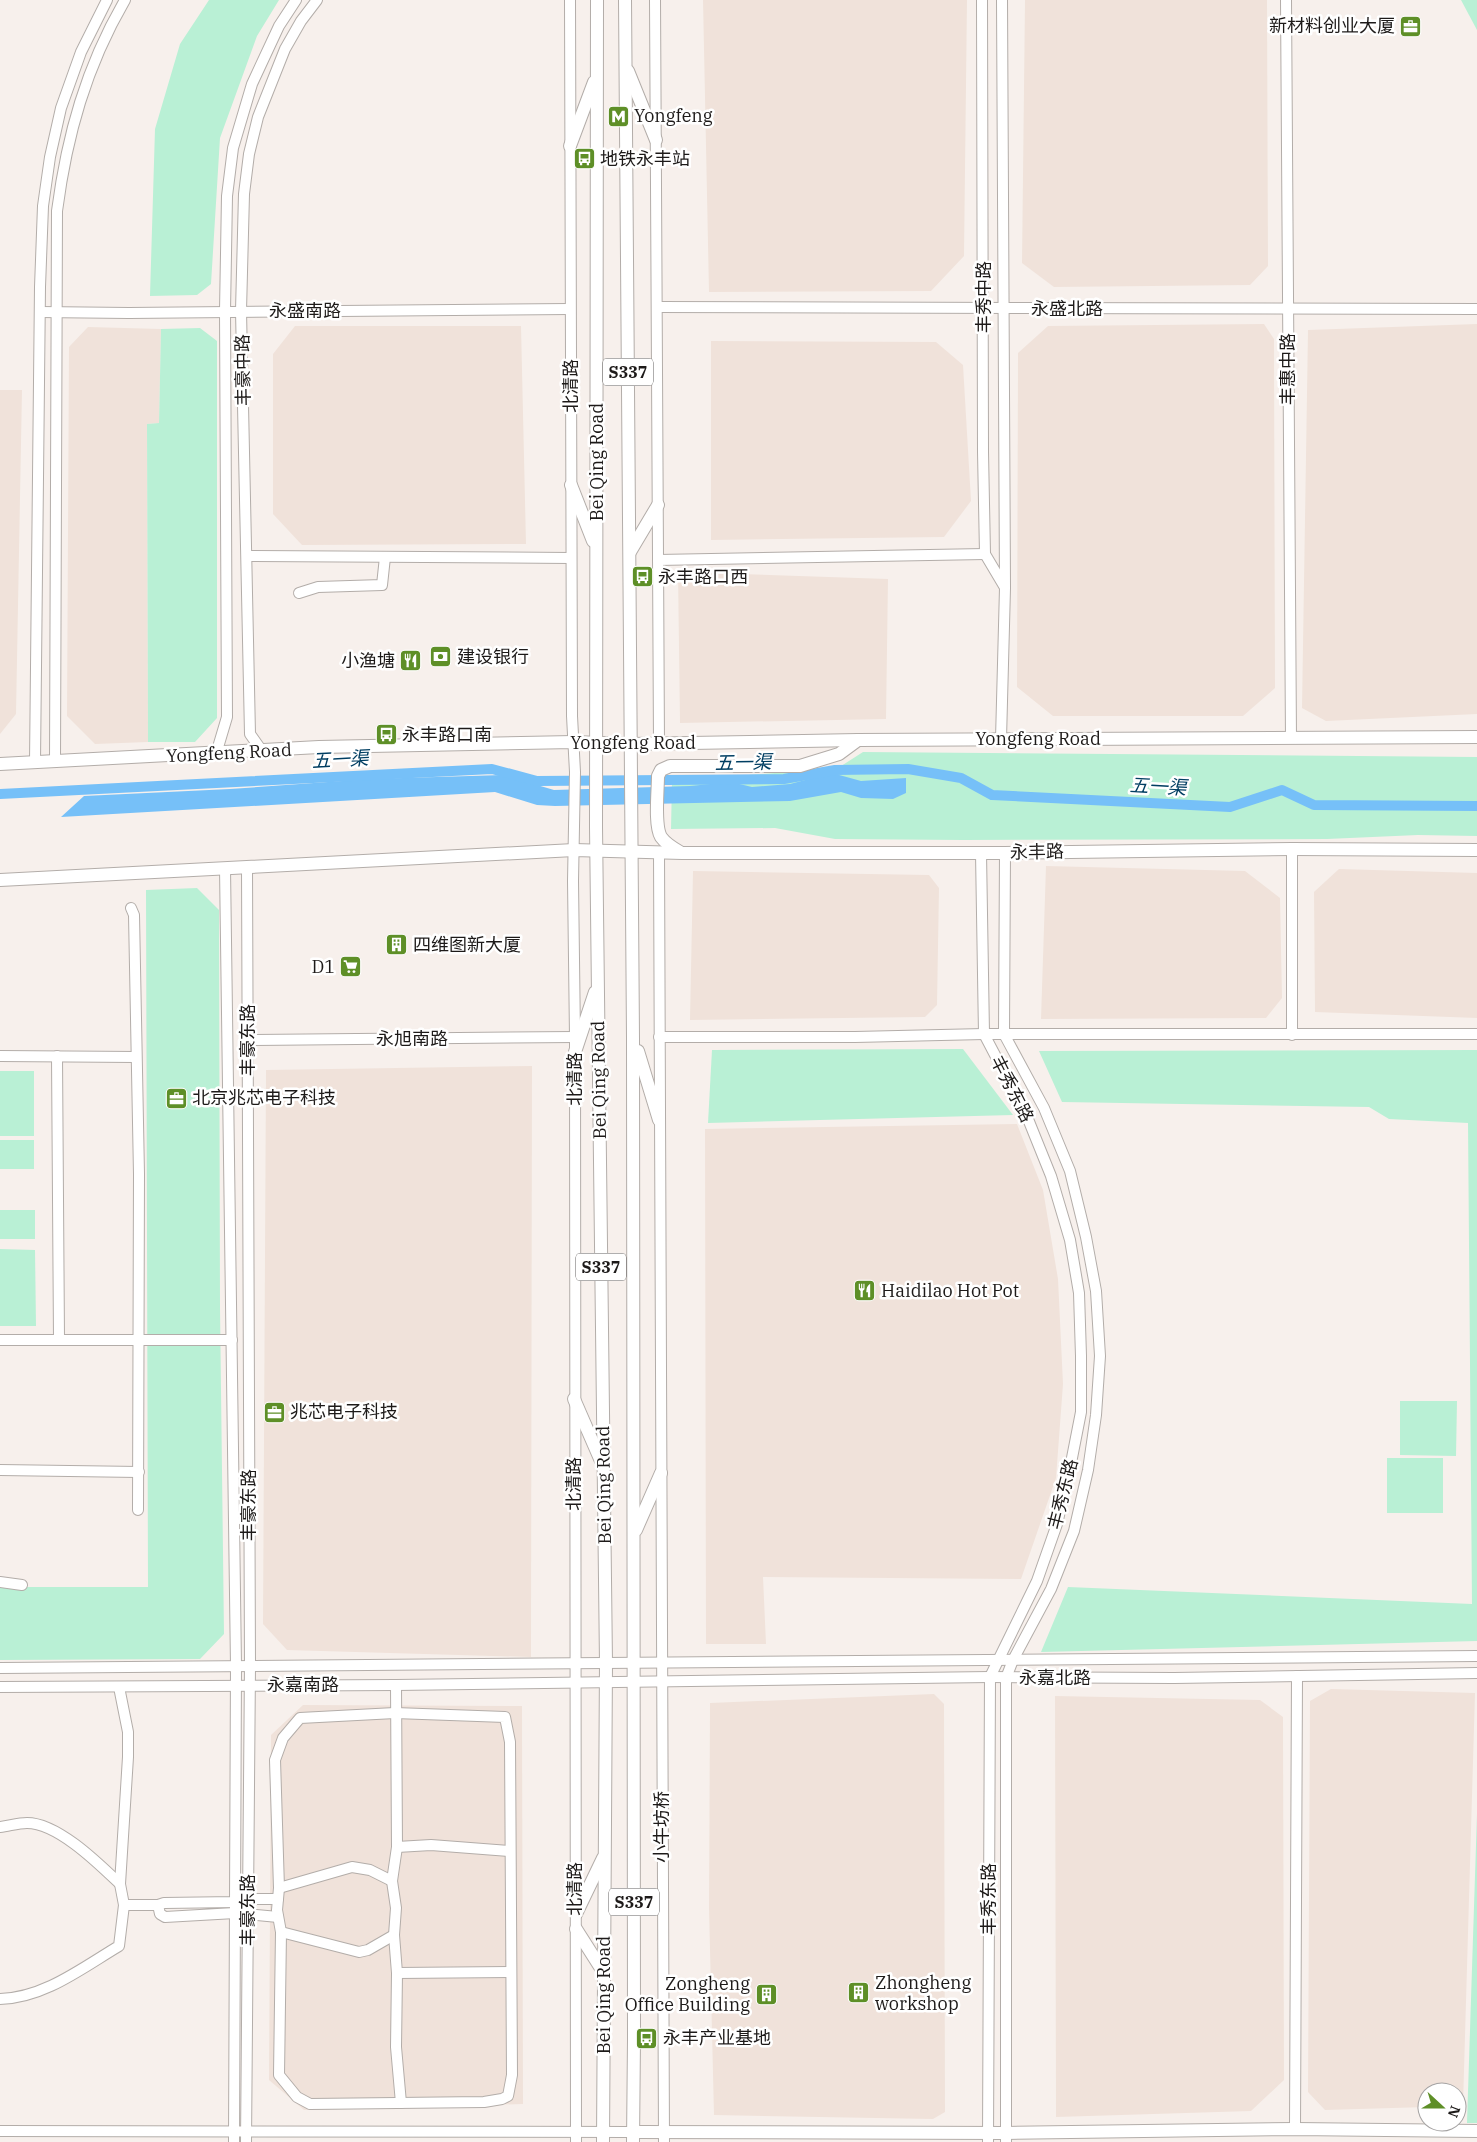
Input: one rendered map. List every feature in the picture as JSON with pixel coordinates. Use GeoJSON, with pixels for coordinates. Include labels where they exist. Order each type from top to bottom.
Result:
{"type":"FeatureCollection","features":[{"type":"Feature","properties":{"kind":"main road","name":"Bei Qing Road"},"geometry":{"type":"LineString","coordinates":[[597,0],[596,744],[598,773],[596,827],[606,1663],[604,2137]]}},
{"type":"Feature","properties":{"kind":"main road","name":"Bei Qing Road"},"geometry":{"type":"LineString","coordinates":[[625,0],[634,1038],[633,2137]]}},
{"type":"Feature","properties":{"kind":"main road"},"geometry":{"type":"LineString","coordinates":[[626,64],[656,140]]}},
{"type":"Feature","properties":{"kind":"main road"},"geometry":{"type":"LineString","coordinates":[[570,146],[597,75]]}},
{"type":"Feature","properties":{"kind":"main road"},"geometry":{"type":"LineString","coordinates":[[571,485],[596,548]]}},
{"type":"Feature","properties":{"kind":"main road"},"geometry":{"type":"LineString","coordinates":[[630,552],[658,506]]}},
{"type":"Feature","properties":{"kind":"main road","name":"Yongfeng Road"},"geometry":{"type":"LineString","coordinates":[[0,764],[216,754],[319,747],[573,742],[631,744],[858,740],[1477,737]]}},
{"type":"Feature","properties":{"kind":"main road"},"geometry":{"type":"LineString","coordinates":[[682,853],[667,844],[660,835],[658,825],[658,776],[661,770],[670,766],[800,766],[839,754],[858,740]]}},
{"type":"Feature","properties":{"kind":"main road","name":"永丰路"},"geometry":{"type":"LineString","coordinates":[[597,852],[1004,853],[1292,849],[1477,850]]}},
{"type":"Feature","properties":{"kind":"main road"},"geometry":{"type":"LineString","coordinates":[[0,880],[574,850],[597,852]]}},
{"type":"Feature","properties":{"kind":"main road"},"geometry":{"type":"LineString","coordinates":[[575,1052],[598,982]]}},
{"type":"Feature","properties":{"kind":"main road"},"geometry":{"type":"LineString","coordinates":[[634,1038],[659,1120]]}},
{"type":"Feature","properties":{"kind":"main road"},"geometry":{"type":"LineString","coordinates":[[574,1399],[604,1466]]}},
{"type":"Feature","properties":{"kind":"main road"},"geometry":{"type":"LineString","coordinates":[[634,1535],[661,1473]]}},
{"type":"Feature","properties":{"kind":"main road"},"geometry":{"type":"LineString","coordinates":[[576,1914],[605,1853]]}},
{"type":"Feature","properties":{"kind":"main road"},"geometry":{"type":"LineString","coordinates":[[576,1929],[604,1973]]}},
{"type":"Feature","properties":{"kind":"main road"},"geometry":{"type":"LineString","coordinates":[[633,2137],[1006,2137],[1295,2129],[1477,2131]]}},
{"type":"Feature","properties":{"kind":"street"},"geometry":{"type":"LineString","coordinates":[[35,762],[43,206],[50,157],[61,108],[81,52],[107,0]]}},
{"type":"Feature","properties":{"kind":"street"},"geometry":{"type":"LineString","coordinates":[[55,762],[58,211],[63,169],[76,114],[95,58],[125,0]]}},
{"type":"Feature","properties":{"kind":"street","name":"丰豪中路"},"geometry":{"type":"LineString","coordinates":[[216,754],[227,717],[225,311],[227,196],[233,148],[242,114],[264,55],[296,0]]}},
{"type":"Feature","properties":{"kind":"street","name":"丰豪中路"},"geometry":{"type":"LineString","coordinates":[[262,751],[250,734],[241,311],[244,194],[249,154],[258,117],[286,49],[301,21],[317,0]]}},
{"type":"Feature","properties":{"kind":"street","name":"北清路"},"geometry":{"type":"LineString","coordinates":[[570,0],[571,558],[575,772],[574,1399],[577,2137]]}},
{"type":"Feature","properties":{"kind":"street"},"geometry":{"type":"LineString","coordinates":[[655,0],[659,743]]}},
{"type":"Feature","properties":{"kind":"street","name":"丰秀中路"},"geometry":{"type":"LineString","coordinates":[[982,0],[985,554],[1005,588]]}},
{"type":"Feature","properties":{"kind":"street","name":"丰秀中路"},"geometry":{"type":"LineString","coordinates":[[1002,0],[1005,588],[1002,739]]}},
{"type":"Feature","properties":{"kind":"street","name":"丰惠中路"},"geometry":{"type":"LineString","coordinates":[[1286,0],[1291,738]]}},
{"type":"Feature","properties":{"kind":"street","name":"永盛北路"},"geometry":{"type":"LineString","coordinates":[[657,307],[1477,309]]}},
{"type":"Feature","properties":{"kind":"street","name":"永盛南路"},"geometry":{"type":"LineString","coordinates":[[40,312],[570,309]]}},
{"type":"Feature","properties":{"kind":"street"},"geometry":{"type":"LineString","coordinates":[[658,560],[985,554]]}},
{"type":"Feature","properties":{"kind":"street"},"geometry":{"type":"LineString","coordinates":[[247,556],[571,558]]}},
{"type":"Feature","properties":{"kind":"street"},"geometry":{"type":"LineString","coordinates":[[300,593],[318,587],[382,585],[385,557]]}},
{"type":"Feature","properties":{"kind":"street"},"geometry":{"type":"LineString","coordinates":[[1292,849],[1292,1035]]}},
{"type":"Feature","properties":{"kind":"street"},"geometry":{"type":"LineString","coordinates":[[659,852],[662,1662]]}},
{"type":"Feature","properties":{"kind":"street","name":"丰秀东路"},"geometry":{"type":"LineString","coordinates":[[981,853],[984,1034],[1026,1114],[1051,1176],[1070,1240],[1079,1294],[1081,1356],[1080,1412],[1057,1524],[1037,1581],[996,1660],[990,1677],[988,2137]]}},
{"type":"Feature","properties":{"kind":"street","name":"丰秀东路"},"geometry":{"type":"LineString","coordinates":[[1004,853],[1004,1034],[1044,1108],[1070,1171],[1086,1237],[1096,1291],[1100,1356],[1096,1415],[1088,1470],[1074,1531],[1051,1588],[1013,1660],[1006,1678],[1006,2137]]}},
{"type":"Feature","properties":{"kind":"street","name":"丰豪东路"},"geometry":{"type":"LineString","coordinates":[[246,867],[250,1666],[246,2137]]}},
{"type":"Feature","properties":{"kind":"street","name":"丰豪东路"},"geometry":{"type":"LineString","coordinates":[[225,868],[236,1666],[234,2137]]}},
{"type":"Feature","properties":{"kind":"street"},"geometry":{"type":"LineString","coordinates":[[131,908],[134,915],[139,1174],[138,1510]]}},
{"type":"Feature","properties":{"kind":"street"},"geometry":{"type":"LineString","coordinates":[[659,1037],[855,1037],[984,1034],[1477,1034]]}},
{"type":"Feature","properties":{"kind":"street","name":"永旭南路"},"geometry":{"type":"LineString","coordinates":[[248,1040],[575,1037]]}},
{"type":"Feature","properties":{"kind":"street"},"geometry":{"type":"LineString","coordinates":[[0,1056],[136,1057]]}},
{"type":"Feature","properties":{"kind":"street"},"geometry":{"type":"LineString","coordinates":[[57,1056],[59,1339]]}},
{"type":"Feature","properties":{"kind":"street"},"geometry":{"type":"LineString","coordinates":[[0,1340],[232,1340]]}},
{"type":"Feature","properties":{"kind":"street"},"geometry":{"type":"LineString","coordinates":[[0,1470],[138,1472]]}},
{"type":"Feature","properties":{"kind":"street"},"geometry":{"type":"LineString","coordinates":[[0,1582],[22,1585]]}},
{"type":"Feature","properties":{"kind":"street","name":"永嘉北路"},"geometry":{"type":"LineString","coordinates":[[606,1663],[1477,1656]]}},
{"type":"Feature","properties":{"kind":"street","name":"小牛坊桥"},"geometry":{"type":"LineString","coordinates":[[662,1662],[664,2137]]}},
{"type":"Feature","properties":{"kind":"street","name":"永嘉南路"},"geometry":{"type":"LineString","coordinates":[[0,1668],[606,1663]]}},
{"type":"Feature","properties":{"kind":"street","name":"永嘉北路"},"geometry":{"type":"LineString","coordinates":[[606,1682],[1477,1673]]}},
{"type":"Feature","properties":{"kind":"street"},"geometry":{"type":"LineString","coordinates":[[1295,2129],[1296,1676]]}},
{"type":"Feature","properties":{"kind":"street","name":"永嘉南路"},"geometry":{"type":"LineString","coordinates":[[0,1687],[606,1682]]}},
{"type":"Feature","properties":{"kind":"street"},"geometry":{"type":"LineString","coordinates":[[396,1685],[397,1847],[392,1881],[396,1908],[394,1935],[397,1973],[396,2047],[401,2103]]}},
{"type":"Feature","properties":{"kind":"street"},"geometry":{"type":"LineString","coordinates":[[0,1999],[12,1999],[42,1991],[119,1946],[124,1905],[120,1884],[128,1732],[119,1687]]}},
{"type":"Feature","properties":{"kind":"street"},"geometry":{"type":"LineString","coordinates":[[395,1713],[505,1717],[510,1742],[509,1851],[512,2075],[508,2096],[484,2102],[310,2104],[297,2097],[279,2075],[281,1932],[278,1917],[275,1760],[283,1738],[300,1718],[395,1713]]}},
{"type":"Feature","properties":{"kind":"street"},"geometry":{"type":"LineString","coordinates":[[0,1827],[27,1823],[43,1826],[88,1853],[120,1884]]}},
{"type":"Feature","properties":{"kind":"street"},"geometry":{"type":"LineString","coordinates":[[397,1847],[431,1845],[509,1851]]}},
{"type":"Feature","properties":{"kind":"street"},"geometry":{"type":"LineString","coordinates":[[124,1905],[248,1900],[278,1894],[352,1867],[370,1870],[392,1881]]}},
{"type":"Feature","properties":{"kind":"street"},"geometry":{"type":"LineString","coordinates":[[158,1905],[160,1914],[165,1917],[235,1913],[278,1917]]}},
{"type":"Feature","properties":{"kind":"street"},"geometry":{"type":"LineString","coordinates":[[281,1932],[359,1952],[368,1950],[394,1935]]}},
{"type":"Feature","properties":{"kind":"street"},"geometry":{"type":"LineString","coordinates":[[397,1973],[510,1972]]}},
{"type":"Feature","properties":{"kind":"street"},"geometry":{"type":"LineString","coordinates":[[0,2131],[234,2137],[633,2137]]}},
{"type":"Feature","properties":{"kind":"shaded area"},"geometry":{"type":"Polygon","coordinates":[[[703,0],[967,0],[964,256],[931,291],[709,292],[703,0]]]}},
{"type":"Feature","properties":{"kind":"shaded area"},"geometry":{"type":"Polygon","coordinates":[[[1025,0],[1267,0],[1268,266],[1250,285],[1054,287],[1022,263],[1025,0]]]}},
{"type":"Feature","properties":{"kind":"shaded area"},"geometry":{"type":"Polygon","coordinates":[[[1264,324],[1274,339],[1275,688],[1243,716],[1053,716],[1017,687],[1018,353],[1048,326],[1264,324]]]}},
{"type":"Feature","properties":{"kind":"shaded area"},"geometry":{"type":"Polygon","coordinates":[[[1477,324],[1477,714],[1326,721],[1302,708],[1308,330],[1477,324]]]}},
{"type":"Feature","properties":{"kind":"shaded area"},"geometry":{"type":"Polygon","coordinates":[[[295,326],[521,326],[526,544],[302,545],[273,514],[273,354],[295,326]]]}},
{"type":"Feature","properties":{"kind":"shaded area"},"geometry":{"type":"Polygon","coordinates":[[[88,327],[161,329],[159,423],[147,424],[148,742],[95,744],[67,716],[69,347],[88,327]]]}},
{"type":"Feature","properties":{"kind":"shaded area"},"geometry":{"type":"Polygon","coordinates":[[[711,341],[936,342],[963,365],[971,501],[944,537],[711,540],[711,341]]]}},
{"type":"Feature","properties":{"kind":"shaded area"},"geometry":{"type":"Polygon","coordinates":[[[0,390],[22,390],[16,714],[0,734],[0,390]]]}},
{"type":"Feature","properties":{"kind":"shaded area"},"geometry":{"type":"Polygon","coordinates":[[[678,572],[888,579],[886,719],[680,723],[678,572]]]}},
{"type":"Feature","properties":{"kind":"shaded area"},"geometry":{"type":"Polygon","coordinates":[[[1046,866],[1245,871],[1280,898],[1282,998],[1266,1018],[1041,1019],[1046,866]]]}},
{"type":"Feature","properties":{"kind":"shaded area"},"geometry":{"type":"Polygon","coordinates":[[[1339,869],[1477,873],[1477,1018],[1315,1012],[1314,892],[1339,869]]]}},
{"type":"Feature","properties":{"kind":"shaded area"},"geometry":{"type":"Polygon","coordinates":[[[693,871],[929,875],[939,888],[937,1005],[925,1017],[690,1020],[693,871]]]}},
{"type":"Feature","properties":{"kind":"shaded area"},"geometry":{"type":"Polygon","coordinates":[[[532,1066],[531,1657],[287,1650],[263,1624],[266,1070],[532,1066]]]}},
{"type":"Feature","properties":{"kind":"shaded area"},"geometry":{"type":"Polygon","coordinates":[[[1017,1124],[1043,1190],[1058,1279],[1063,1384],[1056,1478],[1021,1579],[763,1577],[766,1644],[706,1644],[705,1129],[1017,1124]]]}},
{"type":"Feature","properties":{"kind":"shaded area"},"geometry":{"type":"Polygon","coordinates":[[[1331,1689],[1475,1693],[1464,2082],[1417,2082],[1417,2107],[1325,2110],[1308,2092],[1310,1701],[1331,1689]]]}},
{"type":"Feature","properties":{"kind":"shaded area"},"geometry":{"type":"Polygon","coordinates":[[[934,1694],[944,1704],[945,2112],[933,2119],[714,2115],[709,1908],[710,1703],[934,1694]]]}},
{"type":"Feature","properties":{"kind":"shaded area"},"geometry":{"type":"Polygon","coordinates":[[[1055,1696],[1260,1700],[1283,1717],[1284,2080],[1251,2111],[1056,2117],[1055,1696]]]}},
{"type":"Feature","properties":{"kind":"shaded area"},"geometry":{"type":"Polygon","coordinates":[[[303,1705],[522,1706],[523,2104],[304,2110],[269,2080],[271,1735],[303,1705]]]}},
{"type":"Feature","properties":{"kind":"green space"},"geometry":{"type":"Polygon","coordinates":[[[209,0],[279,0],[257,36],[220,138],[211,284],[197,295],[150,296],[155,129],[180,44],[209,0]]]}},
{"type":"Feature","properties":{"kind":"green space"},"geometry":{"type":"Polygon","coordinates":[[[1461,0],[1477,0],[1477,30],[1461,0]]]}},
{"type":"Feature","properties":{"kind":"green space"},"geometry":{"type":"Polygon","coordinates":[[[200,328],[217,341],[217,718],[195,742],[148,742],[147,424],[159,423],[161,329],[200,328]]]}},
{"type":"Feature","properties":{"kind":"green space"},"geometry":{"type":"Polygon","coordinates":[[[863,752],[1477,757],[1477,836],[1418,835],[1327,839],[835,839],[775,828],[671,829],[672,781],[838,768],[863,752]]]}},
{"type":"Feature","properties":{"kind":"green space"},"geometry":{"type":"Polygon","coordinates":[[[197,888],[219,910],[220,1308],[224,1634],[200,1659],[0,1660],[0,1587],[148,1587],[146,890],[197,888]]]}},
{"type":"Feature","properties":{"kind":"green space"},"geometry":{"type":"Polygon","coordinates":[[[963,1049],[1013,1115],[708,1123],[712,1050],[963,1049]]]}},
{"type":"Feature","properties":{"kind":"green space"},"geometry":{"type":"Polygon","coordinates":[[[1477,1050],[1477,1641],[1041,1652],[1068,1587],[1472,1604],[1468,1123],[1389,1119],[1369,1107],[1062,1102],[1039,1051],[1477,1050]]]}},
{"type":"Feature","properties":{"kind":"green space"},"geometry":{"type":"Polygon","coordinates":[[[0,1071],[34,1071],[34,1136],[0,1136],[0,1071]]]}},
{"type":"Feature","properties":{"kind":"green space"},"geometry":{"type":"Polygon","coordinates":[[[0,1140],[34,1140],[34,1169],[0,1169],[0,1140]]]}},
{"type":"Feature","properties":{"kind":"green space"},"geometry":{"type":"Polygon","coordinates":[[[0,1210],[35,1210],[35,1239],[0,1239],[0,1210]]]}},
{"type":"Feature","properties":{"kind":"green space"},"geometry":{"type":"Polygon","coordinates":[[[0,1249],[35,1250],[36,1326],[0,1326],[0,1249]]]}},
{"type":"Feature","properties":{"kind":"green space"},"geometry":{"type":"Polygon","coordinates":[[[1400,1401],[1457,1401],[1456,1456],[1400,1455],[1400,1401]]]}},
{"type":"Feature","properties":{"kind":"green space"},"geometry":{"type":"Polygon","coordinates":[[[1387,1458],[1443,1458],[1443,1513],[1387,1513],[1387,1458]]]}},
{"type":"Feature","properties":{"kind":"green space"},"geometry":{"type":"Polygon","coordinates":[[[1477,1814],[1477,2123],[1467,2123],[1477,1814]]]}},
{"type":"Feature","properties":{"kind":"water"},"geometry":{"type":"Polygon","coordinates":[[[832,773],[861,781],[906,778],[906,793],[893,799],[861,798],[841,792],[790,801],[555,806],[537,805],[495,792],[61,817],[84,796],[230,789],[370,779],[503,775],[554,790],[690,786],[731,782],[752,787],[790,784],[832,773]]]}},
{"type":"Feature","properties":{"kind":"waterway","name":"五一渠"},"geometry":{"type":"LineString","coordinates":[[0,794],[492,769],[537,781],[784,779],[835,770],[908,769],[961,778],[992,795],[1230,807],[1282,790],[1314,805],[1477,806]]}},
{"type":"Feature","properties":{"kind":"place","name":"新材料创业大厦"},"geometry":{"type":"Point","coordinates":[1411,26]}},
{"type":"Feature","properties":{"kind":"place","name":"Yongfeng"},"geometry":{"type":"Point","coordinates":[618,116]}},
{"type":"Feature","properties":{"kind":"place","name":"地铁永丰站"},"geometry":{"type":"Point","coordinates":[584,159]}},
{"type":"Feature","properties":{"kind":"place","name":"永丰路口西"},"geometry":{"type":"Point","coordinates":[642,577]}},
{"type":"Feature","properties":{"kind":"place","name":"建设银行"},"geometry":{"type":"Point","coordinates":[441,657]}},
{"type":"Feature","properties":{"kind":"place","name":"小渔塘"},"geometry":{"type":"Point","coordinates":[411,661]}},
{"type":"Feature","properties":{"kind":"place","name":"永丰路口南"},"geometry":{"type":"Point","coordinates":[386,735]}},
{"type":"Feature","properties":{"kind":"place","name":"四维图新大厦"},"geometry":{"type":"Point","coordinates":[397,945]}},
{"type":"Feature","properties":{"kind":"place","name":"D1"},"geometry":{"type":"Point","coordinates":[351,967]}},
{"type":"Feature","properties":{"kind":"place","name":"北京兆芯电子科技"},"geometry":{"type":"Point","coordinates":[176,1098]}},
{"type":"Feature","properties":{"kind":"place","name":"Haidilao Hot Pot"},"geometry":{"type":"Point","coordinates":[865,1291]}},
{"type":"Feature","properties":{"kind":"place","name":"兆芯电子科技"},"geometry":{"type":"Point","coordinates":[274,1412]}},
{"type":"Feature","properties":{"kind":"place","name":"Zhongheng workshop"},"geometry":{"type":"Point","coordinates":[859,1993]}},
{"type":"Feature","properties":{"kind":"place","name":"Zongheng Office Building"},"geometry":{"type":"Point","coordinates":[766,1994]}},
{"type":"Feature","properties":{"kind":"place","name":"永丰产业基地"},"geometry":{"type":"Point","coordinates":[647,2038]}}]}
